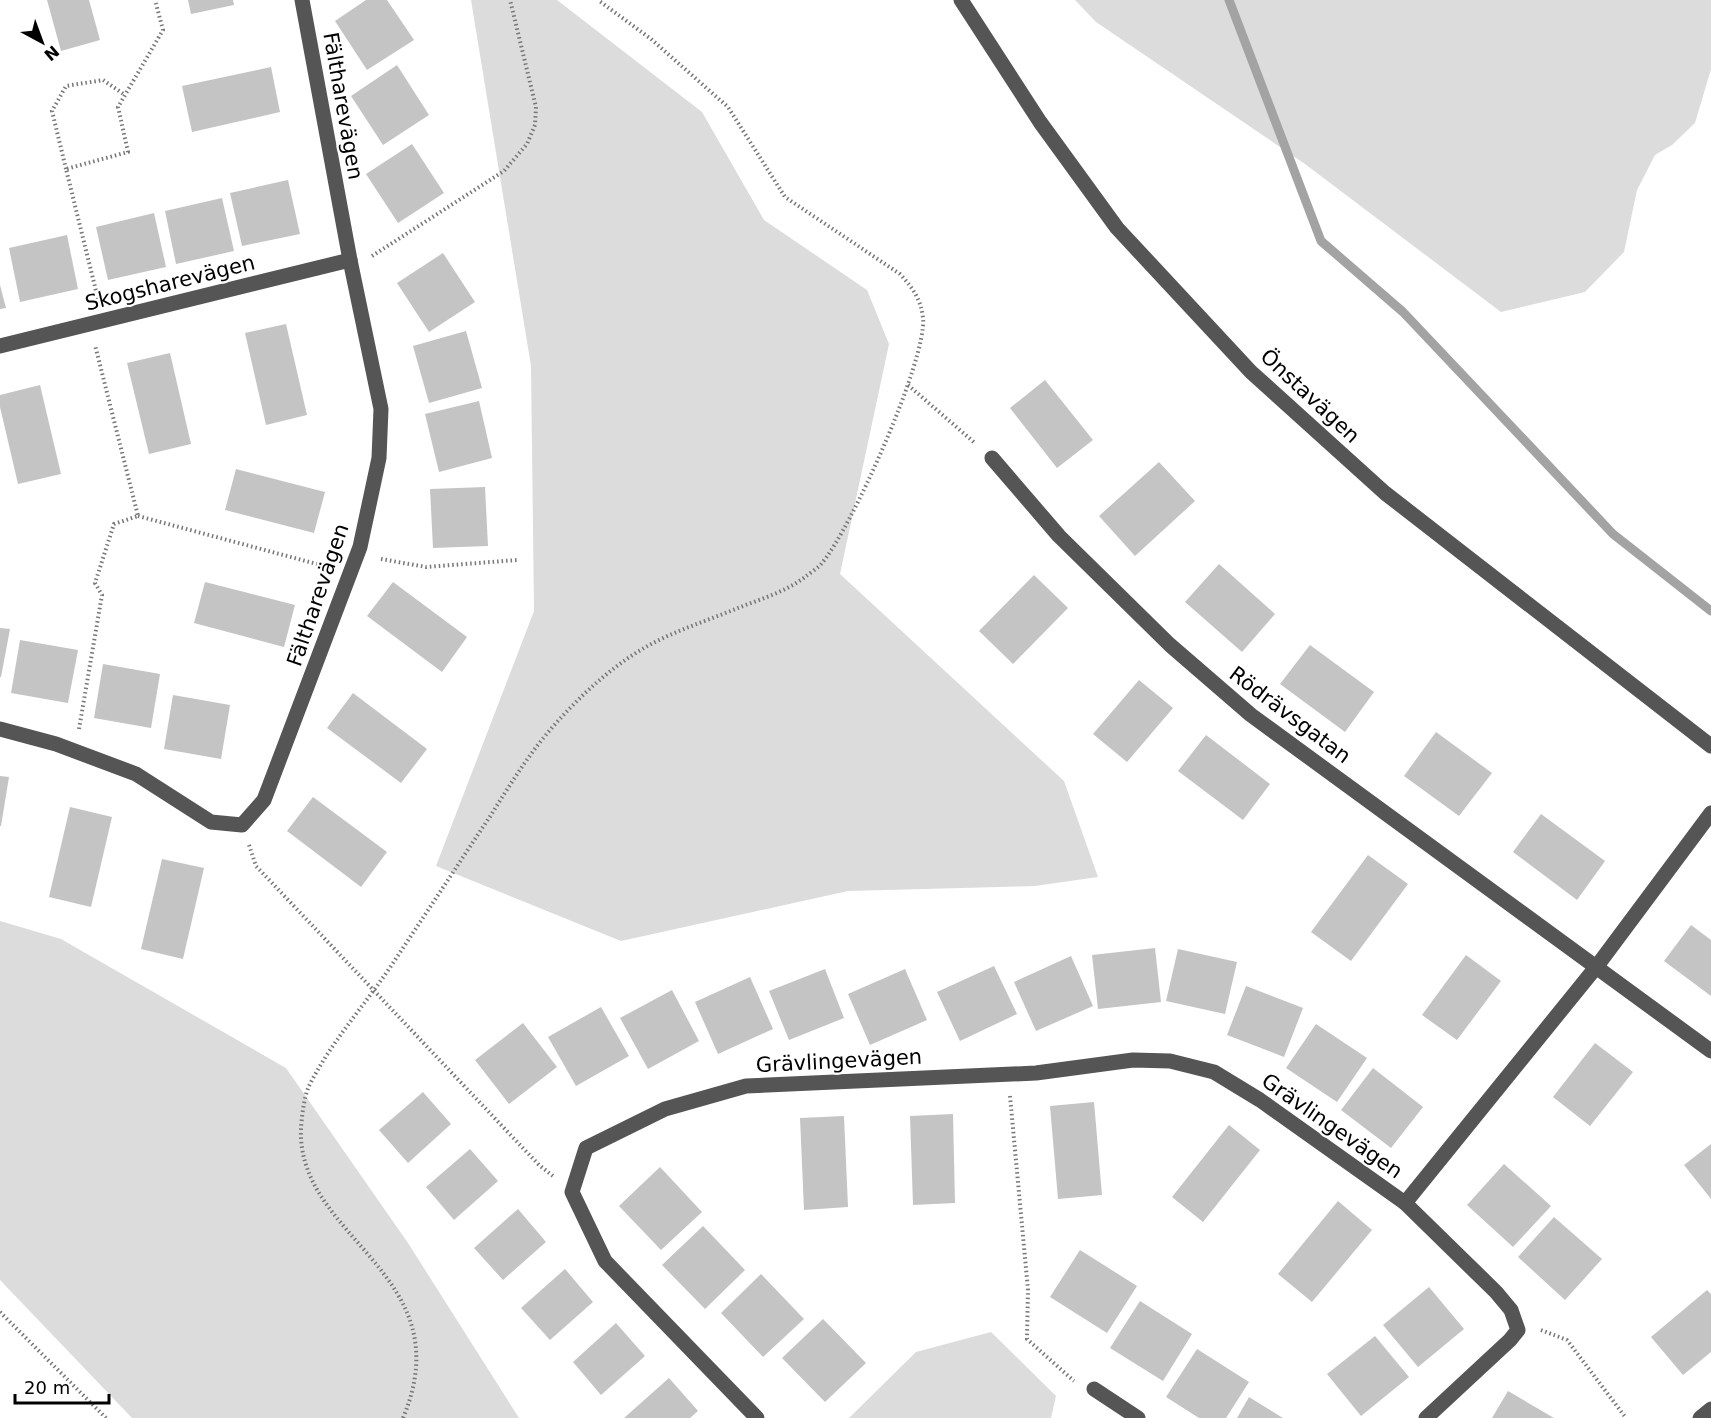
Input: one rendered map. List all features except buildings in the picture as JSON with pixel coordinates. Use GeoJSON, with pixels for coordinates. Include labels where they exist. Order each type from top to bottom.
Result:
{"type":"FeatureCollection","features":[{"type":"Feature","properties":{"kind":"street","name":"Fältharevägen"},"geometry":{"type":"LineString","coordinates":[[242,825],[264,800],[357,555],[379,458],[381,409],[350,260],[303,0]]}},
{"type":"Feature","properties":{"kind":"street","name":"Önstavägen"},"geometry":{"type":"LineString","coordinates":[[961,0],[1040,122],[1117,228],[1251,372],[1385,492],[1711,746]]}},
{"type":"Feature","properties":{"kind":"street","name":"Skogsharevägen"},"geometry":{"type":"LineString","coordinates":[[0,346],[350,260]]}},
{"type":"Feature","properties":{"kind":"street","name":"Rödrävsgatan"},"geometry":{"type":"LineString","coordinates":[[992,458],[1059,536],[1170,645],[1251,714],[1711,1051]]}},
{"type":"Feature","properties":{"kind":"street"},"geometry":{"type":"LineString","coordinates":[[0,729],[75,751],[136,774],[211,822],[242,825]]}},
{"type":"Feature","properties":{"kind":"street"},"geometry":{"type":"LineString","coordinates":[[1597,966],[1711,813]]}},
{"type":"Feature","properties":{"kind":"street","name":"Grävlingevägen"},"geometry":{"type":"LineString","coordinates":[[1405,1203],[1597,966]]}},
{"type":"Feature","properties":{"kind":"street","name":"Grävlingevägen"},"geometry":{"type":"LineString","coordinates":[[572,1192],[586,1148],[665,1108],[708,1094],[746,1086],[1007,1074],[1133,1060],[1170,1061],[1214,1072],[1260,1100],[1405,1203],[1496,1292],[1511,1310],[1518,1330]]}},
{"type":"Feature","properties":{"kind":"street"},"geometry":{"type":"LineString","coordinates":[[572,1192],[605,1261],[757,1418]]}},
{"type":"Feature","properties":{"kind":"street"},"geometry":{"type":"LineString","coordinates":[[1426,1418],[1518,1330]]}},
{"type":"Feature","properties":{"kind":"street"},"geometry":{"type":"LineString","coordinates":[[1094,1389],[1138,1418]]}},
{"type":"Feature","properties":{"kind":"street"},"geometry":{"type":"LineString","coordinates":[[1700,1418],[1711,1409]]}},
{"type":"Feature","properties":{"kind":"path"},"geometry":{"type":"LineString","coordinates":[[66,169],[128,152],[118,107],[163,30],[155,0]]}},
{"type":"Feature","properties":{"kind":"path"},"geometry":{"type":"LineString","coordinates":[[350,260],[367,260],[504,171],[527,144],[535,125],[536,107],[510,0]]}},
{"type":"Feature","properties":{"kind":"path"},"geometry":{"type":"LineString","coordinates":[[403,1418],[416,1375],[415,1341],[410,1318],[386,1276],[322,1197],[307,1167],[301,1130],[307,1089],[337,1038],[375,990],[513,781],[556,722],[604,675],[653,643],[778,592],[801,580],[822,564],[862,494],[908,385],[922,335],[923,320],[919,299],[911,285],[900,274],[785,197],[728,107],[651,39],[598,0]]}},
{"type":"Feature","properties":{"kind":"path"},"geometry":{"type":"LineString","coordinates":[[125,95],[103,80],[66,86],[52,111],[138,516]]}},
{"type":"Feature","properties":{"kind":"path"},"geometry":{"type":"LineString","coordinates":[[908,385],[992,458]]}},
{"type":"Feature","properties":{"kind":"path"},"geometry":{"type":"LineString","coordinates":[[75,751],[102,595],[95,583],[114,524],[138,516],[350,573]]}},
{"type":"Feature","properties":{"kind":"path"},"geometry":{"type":"LineString","coordinates":[[357,555],[426,567],[518,560]]}},
{"type":"Feature","properties":{"kind":"path"},"geometry":{"type":"LineString","coordinates":[[242,825],[256,866],[539,1165],[572,1192]]}},
{"type":"Feature","properties":{"kind":"path"},"geometry":{"type":"LineString","coordinates":[[1007,1074],[1028,1290],[1027,1339],[1070,1380],[1094,1389]]}},
{"type":"Feature","properties":{"kind":"path"},"geometry":{"type":"LineString","coordinates":[[0,1312],[106,1418]]}},
{"type":"Feature","properties":{"kind":"path"},"geometry":{"type":"LineString","coordinates":[[1518,1330],[1531,1326],[1567,1340],[1626,1418]]}},
{"type":"Feature","properties":{"kind":"shaded area"},"geometry":{"type":"Polygon","coordinates":[[[471,0],[557,0],[702,112],[764,220],[867,290],[889,344],[840,574],[1064,781],[1098,877],[1035,886],[848,891],[621,941],[436,866],[534,611],[531,366],[471,0]]]}},
{"type":"Feature","properties":{"kind":"shaded area"},"geometry":{"type":"Polygon","coordinates":[[[1075,0],[1711,0],[1711,69],[1695,123],[1672,145],[1655,155],[1637,190],[1624,252],[1585,292],[1501,312],[1305,164],[1096,22],[1075,0]]]}},
{"type":"Feature","properties":{"kind":"shaded area"},"geometry":{"type":"Polygon","coordinates":[[[0,921],[61,939],[286,1068],[408,1243],[519,1418],[132,1418],[0,1280],[0,921]]]}},
{"type":"Feature","properties":{"kind":"shaded area"},"geometry":{"type":"Polygon","coordinates":[[[991,1332],[1056,1396],[1051,1418],[849,1418],[916,1352],[991,1332]]]}},
{"type":"Feature","properties":{"kind":"waterway"},"geometry":{"type":"LineString","coordinates":[[1229,0],[1321,241],[1403,312],[1613,534],[1711,611]]}}]}
